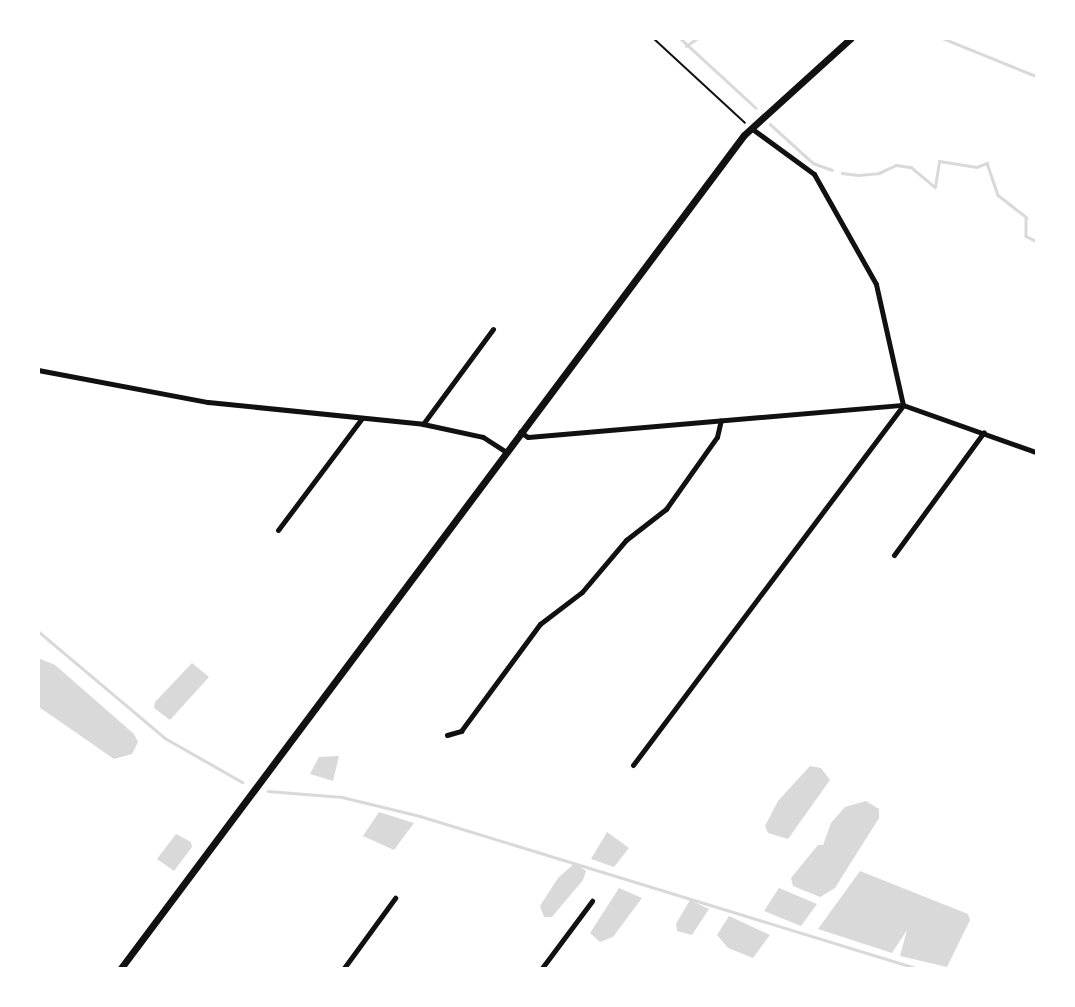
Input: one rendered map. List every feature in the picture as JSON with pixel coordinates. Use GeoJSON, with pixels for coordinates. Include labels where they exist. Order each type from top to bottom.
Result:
{"type":"FeatureCollection","features":[{"type":"Feature","properties":{"kind":"street"},"geometry":{"type":"LineString","coordinates":[[121,968],[520,432],[751,128],[851,38]]}},
{"type":"Feature","properties":{"kind":"street"},"geometry":{"type":"LineString","coordinates":[[633,765],[902,405],[876,284],[814,174],[751,128]]}},
{"type":"Feature","properties":{"kind":"street"},"geometry":{"type":"LineString","coordinates":[[423,424],[493,329]]}},
{"type":"Feature","properties":{"kind":"street"},"geometry":{"type":"LineString","coordinates":[[38,370],[208,402],[423,424],[483,437],[506,452]]}},
{"type":"Feature","properties":{"kind":"street"},"geometry":{"type":"LineString","coordinates":[[520,432],[528,437],[902,405],[1037,452]]}},
{"type":"Feature","properties":{"kind":"street"},"geometry":{"type":"LineString","coordinates":[[278,530],[362,418]]}},
{"type":"Feature","properties":{"kind":"street"},"geometry":{"type":"LineString","coordinates":[[447,736],[461,731],[540,624],[588,587],[626,540],[666,509],[717,437],[720,420]]}},
{"type":"Feature","properties":{"kind":"street"},"geometry":{"type":"LineString","coordinates":[[894,555],[984,432]]}},
{"type":"Feature","properties":{"kind":"street"},"geometry":{"type":"LineString","coordinates":[[344,968],[395,898]]}},
{"type":"Feature","properties":{"kind":"street"},"geometry":{"type":"LineString","coordinates":[[542,968],[592,901]]}},
{"type":"Feature","properties":{"kind":"path"},"geometry":{"type":"LineString","coordinates":[[653,38],[740,118]]}},
{"type":"Feature","properties":{"kind":"shaded area"},"geometry":{"type":"Polygon","coordinates":[[[38,658],[55,665],[134,734],[138,742],[132,754],[114,759],[39,707],[38,658]]]}},
{"type":"Feature","properties":{"kind":"shaded area"},"geometry":{"type":"Polygon","coordinates":[[[192,663],[209,677],[170,720],[154,708],[155,702],[192,663]]]}},
{"type":"Feature","properties":{"kind":"shaded area"},"geometry":{"type":"Polygon","coordinates":[[[339,756],[333,781],[310,774],[319,757],[339,756]]]}},
{"type":"Feature","properties":{"kind":"shaded area"},"geometry":{"type":"Polygon","coordinates":[[[810,766],[821,768],[830,780],[788,839],[768,833],[765,826],[778,801],[810,766]]]}},
{"type":"Feature","properties":{"kind":"shaded area"},"geometry":{"type":"Polygon","coordinates":[[[866,801],[879,809],[879,818],[835,888],[820,897],[793,886],[791,878],[818,845],[823,845],[831,823],[845,807],[866,801]]]}},
{"type":"Feature","properties":{"kind":"shaded area"},"geometry":{"type":"Polygon","coordinates":[[[379,812],[414,823],[394,850],[363,836],[379,812]]]}},
{"type":"Feature","properties":{"kind":"shaded area"},"geometry":{"type":"Polygon","coordinates":[[[607,832],[629,848],[614,867],[591,859],[607,832]]]}},
{"type":"Feature","properties":{"kind":"shaded area"},"geometry":{"type":"Polygon","coordinates":[[[176,834],[191,842],[192,847],[174,871],[157,859],[176,834]]]}},
{"type":"Feature","properties":{"kind":"shaded area"},"geometry":{"type":"Polygon","coordinates":[[[575,863],[586,871],[583,880],[552,917],[544,917],[540,906],[558,878],[575,863]]]}},
{"type":"Feature","properties":{"kind":"shaded area"},"geometry":{"type":"Polygon","coordinates":[[[860,871],[968,914],[970,920],[947,967],[900,956],[907,930],[892,953],[818,929],[860,871]]]}},
{"type":"Feature","properties":{"kind":"shaded area"},"geometry":{"type":"Polygon","coordinates":[[[619,888],[642,898],[613,937],[600,942],[590,933],[619,888]]]}},
{"type":"Feature","properties":{"kind":"shaded area"},"geometry":{"type":"Polygon","coordinates":[[[779,888],[817,904],[801,926],[764,911],[779,888]]]}},
{"type":"Feature","properties":{"kind":"shaded area"},"geometry":{"type":"Polygon","coordinates":[[[690,900],[709,909],[692,935],[677,931],[676,924],[690,900]]]}},
{"type":"Feature","properties":{"kind":"shaded area"},"geometry":{"type":"Polygon","coordinates":[[[729,916],[770,935],[753,958],[728,948],[717,935],[729,916]]]}},
{"type":"Feature","properties":{"kind":"waterway"},"geometry":{"type":"LineString","coordinates":[[680,38],[756,108]]}},
{"type":"Feature","properties":{"kind":"waterway"},"geometry":{"type":"LineString","coordinates":[[686,46],[698,38]]}},
{"type":"Feature","properties":{"kind":"waterway"},"geometry":{"type":"LineString","coordinates":[[942,38],[1036,76]]}},
{"type":"Feature","properties":{"kind":"waterway"},"geometry":{"type":"LineString","coordinates":[[770,124],[813,163],[832,170]]}},
{"type":"Feature","properties":{"kind":"waterway"},"geometry":{"type":"LineString","coordinates":[[842,173],[858,175],[879,173],[896,165],[911,167],[935,187],[939,161],[977,167],[987,163],[998,195],[1026,217],[1026,236],[1036,241]]}},
{"type":"Feature","properties":{"kind":"waterway"},"geometry":{"type":"LineString","coordinates":[[38,631],[165,738],[242,782]]}},
{"type":"Feature","properties":{"kind":"waterway"},"geometry":{"type":"LineString","coordinates":[[268,791],[342,797],[420,816],[916,968]]}}]}
